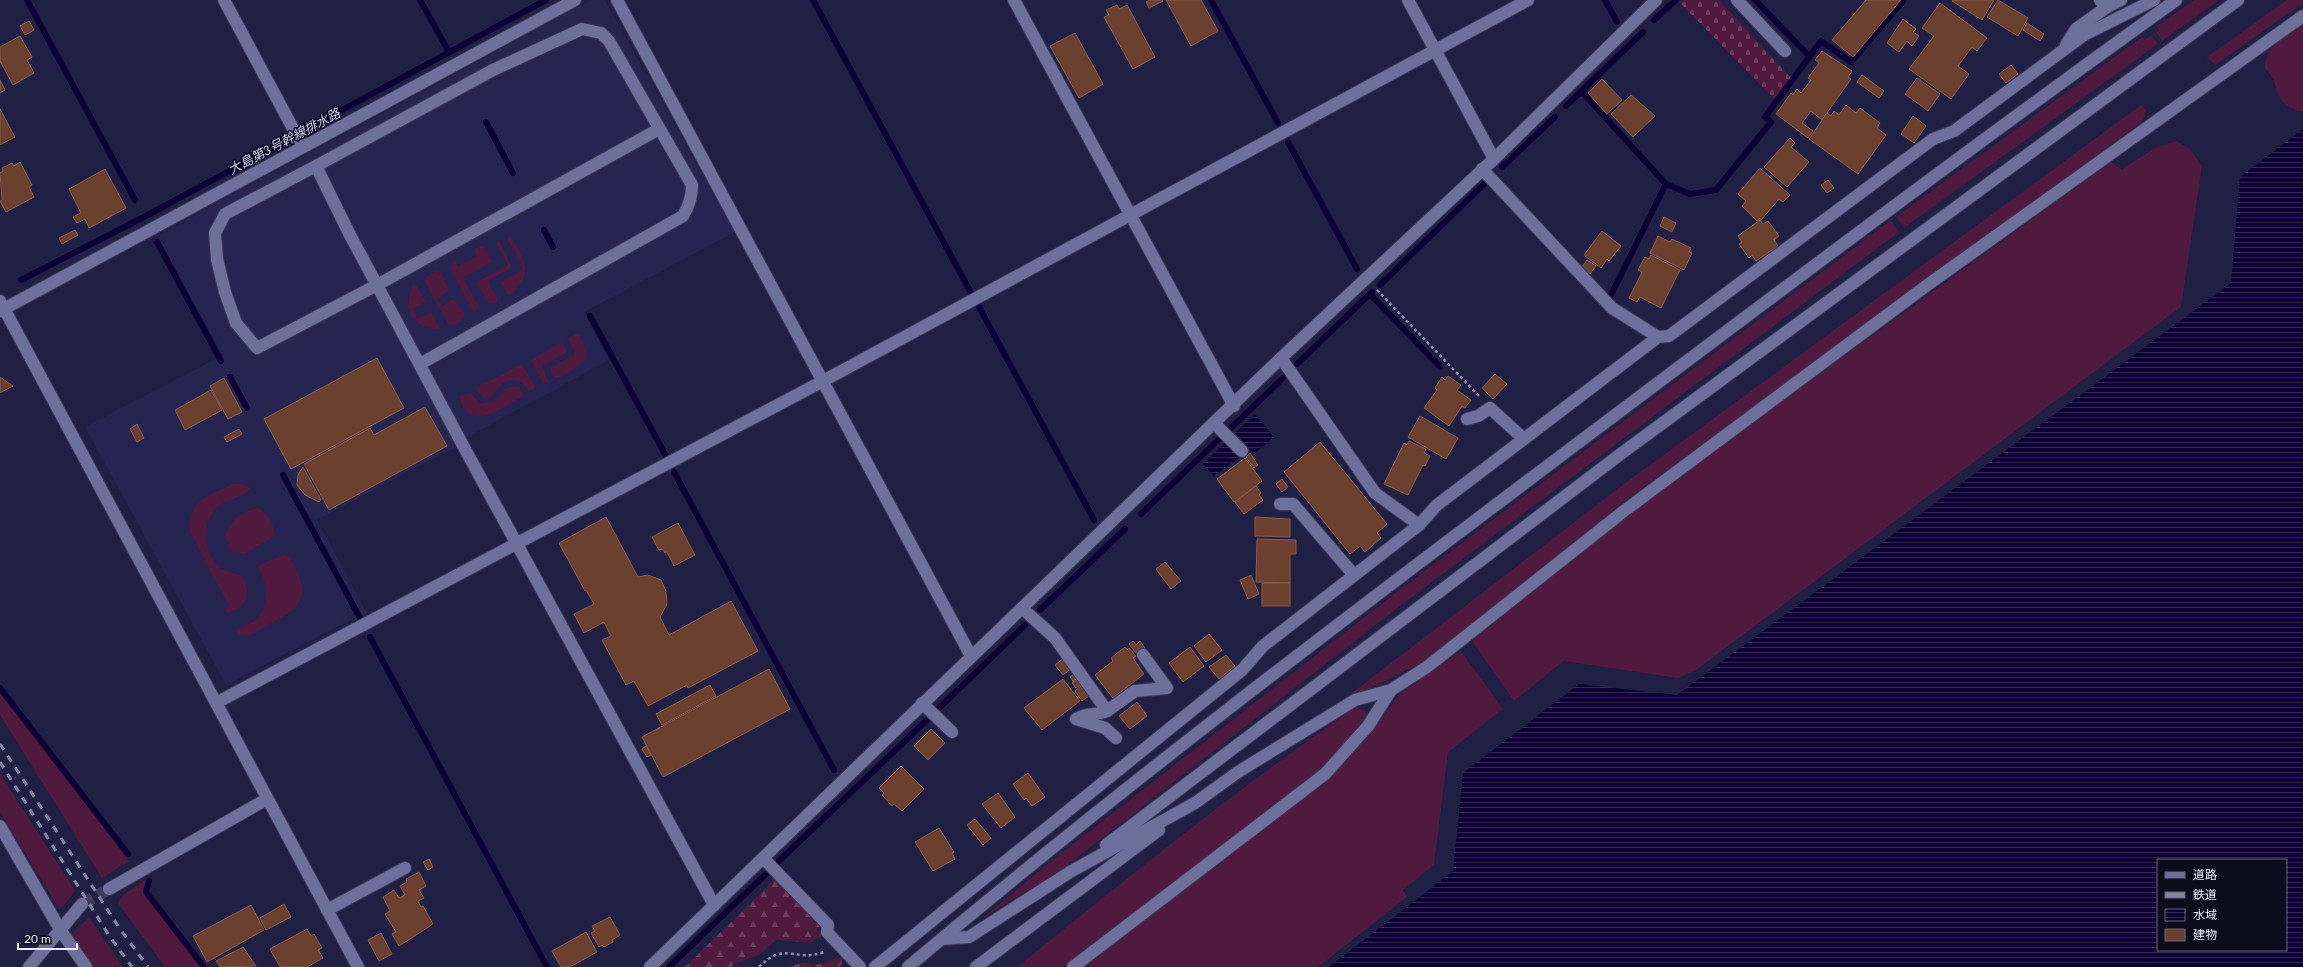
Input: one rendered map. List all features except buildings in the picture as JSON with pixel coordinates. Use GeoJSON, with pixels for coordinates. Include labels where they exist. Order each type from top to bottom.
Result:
{"type":"FeatureCollection","features":[{"type":"Feature","properties":{"kind":"street"},"geometry":{"type":"LineString","coordinates":[[224,0],[302,145]]}},
{"type":"Feature","properties":{"kind":"street"},"geometry":{"type":"LineString","coordinates":[[358,967],[1,307],[575,0]]}},
{"type":"Feature","properties":{"kind":"street"},"geometry":{"type":"LineString","coordinates":[[617,0],[971,656]]}},
{"type":"Feature","properties":{"kind":"street"},"geometry":{"type":"LineString","coordinates":[[1014,0],[1129,215],[1234,406]]}},
{"type":"Feature","properties":{"kind":"street"},"geometry":{"type":"LineString","coordinates":[[1408,0],[1494,159]]}},
{"type":"Feature","properties":{"kind":"street"},"geometry":{"type":"LineString","coordinates":[[216,703],[823,381],[1528,0]]}},
{"type":"Feature","properties":{"kind":"street"},"geometry":{"type":"LineString","coordinates":[[650,967],[922,703],[1234,406],[1281,358],[1494,159],[1656,0]]}},
{"type":"Feature","properties":{"kind":"street"},"geometry":{"type":"LineString","coordinates":[[1737,0],[1785,51]]}},
{"type":"Feature","properties":{"kind":"street"},"geometry":{"type":"LineString","coordinates":[[2063,50],[2076,29],[2104,3],[2121,0]]}},
{"type":"Feature","properties":{"kind":"street"},"geometry":{"type":"LineString","coordinates":[[876,967],[1242,670],[1263,646],[1419,525],[1437,505],[1658,337],[1669,336],[1933,140],[1954,131],[2084,36],[2154,0],[2161,11]]}},
{"type":"Feature","properties":{"kind":"street"},"geometry":{"type":"LineString","coordinates":[[908,967],[1096,813],[1386,587],[1844,243],[2176,0]]}},
{"type":"Feature","properties":{"kind":"street"},"geometry":{"type":"LineString","coordinates":[[1070,872],[1622,453],[2238,0]]}},
{"type":"Feature","properties":{"kind":"street"},"geometry":{"type":"LineString","coordinates":[[976,967],[1238,772],[1355,700],[1392,690],[1427,667],[1624,511],[1926,286],[2303,16]]}},
{"type":"Feature","properties":{"kind":"street"},"geometry":{"type":"LineString","coordinates":[[420,364],[683,216],[692,195],[692,185],[608,41],[601,33],[582,29],[493,70],[225,214],[215,234],[217,259],[224,292],[236,323],[257,348],[377,284],[659,129]]}},
{"type":"Feature","properties":{"kind":"street"},"geometry":{"type":"LineString","coordinates":[[316,166],[420,364],[714,905]]}},
{"type":"Feature","properties":{"kind":"street"},"geometry":{"type":"LineString","coordinates":[[1482,169],[1612,308],[1658,337]]}},
{"type":"Feature","properties":{"kind":"street"},"geometry":{"type":"LineString","coordinates":[[1281,358],[1375,494],[1419,525]]}},
{"type":"Feature","properties":{"kind":"street"},"geometry":{"type":"LineString","coordinates":[[1467,419],[1478,416],[1490,408],[1524,439]]}},
{"type":"Feature","properties":{"kind":"street"},"geometry":{"type":"LineString","coordinates":[[1215,424],[1242,451]]}},
{"type":"Feature","properties":{"kind":"street"},"geometry":{"type":"LineString","coordinates":[[1280,504],[1293,504],[1354,575]]}},
{"type":"Feature","properties":{"kind":"street"},"geometry":{"type":"LineString","coordinates":[[1022,608],[1055,638],[1107,711]]}},
{"type":"Feature","properties":{"kind":"street"},"geometry":{"type":"LineString","coordinates":[[1116,738],[1105,728],[1076,719],[1080,716],[1096,716],[1107,711],[1135,691],[1167,688],[1143,655]]}},
{"type":"Feature","properties":{"kind":"street"},"geometry":{"type":"LineString","coordinates":[[1073,967],[1325,774],[1368,726],[1392,690]]}},
{"type":"Feature","properties":{"kind":"street"},"geometry":{"type":"LineString","coordinates":[[922,703],[952,732]]}},
{"type":"Feature","properties":{"kind":"street"},"geometry":{"type":"LineString","coordinates":[[109,889],[267,798]]}},
{"type":"Feature","properties":{"kind":"street"},"geometry":{"type":"LineString","coordinates":[[942,939],[969,937],[1070,872],[1195,803]]}},
{"type":"Feature","properties":{"kind":"street"},"geometry":{"type":"LineString","coordinates":[[0,826],[61,931],[86,967]]}},
{"type":"Feature","properties":{"kind":"street"},"geometry":{"type":"LineString","coordinates":[[763,858],[828,925],[827,932],[860,967]]}},
{"type":"Feature","properties":{"kind":"street"},"geometry":{"type":"LineString","coordinates":[[328,910],[405,868]]}},
{"type":"Feature","properties":{"kind":"street"},"geometry":{"type":"LineString","coordinates":[[29,967],[61,931],[82,904]]}},
{"type":"Feature","properties":{"kind":"path"},"geometry":{"type":"LineString","coordinates":[[1366,278],[1490,408]]}},
{"type":"Feature","properties":{"kind":"path"},"geometry":{"type":"LineString","coordinates":[[759,967],[774,954],[784,952],[808,956],[827,952],[836,942]]}},
{"type":"Feature","properties":{"kind":"shaded area"},"geometry":{"type":"Polygon","coordinates":[[[591,0],[605,0],[735,232],[584,312],[609,360],[453,445],[454,448],[317,520],[368,615],[350,620],[226,685],[85,427],[223,355],[157,236],[591,0]]]}},
{"type":"Feature","properties":{"kind":"green space"},"geometry":{"type":"Polygon","coordinates":[[[1683,0],[1719,0],[1791,78],[1776,101],[1680,3],[1683,0]]]}},
{"type":"Feature","properties":{"kind":"green space"},"geometry":{"type":"Polygon","coordinates":[[[2194,0],[2219,0],[2162,41],[2156,32],[2159,30],[2157,26],[2194,0]]]}},
{"type":"Feature","properties":{"kind":"green space"},"geometry":{"type":"Polygon","coordinates":[[[2287,0],[2303,0],[2303,3],[2215,65],[2207,57],[2287,0]]]}},
{"type":"Feature","properties":{"kind":"green space"},"geometry":{"type":"Polygon","coordinates":[[[2303,23],[2303,112],[2293,109],[2281,99],[2274,81],[2265,68],[2266,60],[2273,47],[2303,23]]]}},
{"type":"Feature","properties":{"kind":"green space"},"geometry":{"type":"Polygon","coordinates":[[[2151,35],[2158,44],[1904,228],[1896,217],[2142,37],[2145,40],[2151,35]]]}},
{"type":"Feature","properties":{"kind":"green space"},"geometry":{"type":"Polygon","coordinates":[[[2141,105],[2146,110],[2143,121],[1626,500],[1427,660],[1352,698],[1348,696],[1624,484],[2141,105]]]}},
{"type":"Feature","properties":{"kind":"green space"},"geometry":{"type":"Polygon","coordinates":[[[2176,141],[2190,149],[2202,166],[2181,307],[1696,670],[1678,678],[1564,661],[1514,701],[1472,641],[1623,517],[2111,162],[2122,169],[2157,147],[2176,141]]]}},
{"type":"Feature","properties":{"kind":"green space"},"geometry":{"type":"Polygon","coordinates":[[[1891,220],[1899,232],[1400,606],[1061,870],[981,919],[1055,858],[1393,595],[1891,220]]]}},
{"type":"Feature","properties":{"kind":"green space"},"geometry":{"type":"Polygon","coordinates":[[[507,238],[512,238],[521,254],[524,261],[525,274],[518,287],[511,294],[507,294],[501,282],[522,270],[522,266],[507,238]]]}},
{"type":"Feature","properties":{"kind":"green space"},"geometry":{"type":"Polygon","coordinates":[[[499,240],[512,267],[488,281],[497,297],[497,302],[489,304],[478,285],[478,281],[508,265],[496,243],[499,240]]]}},
{"type":"Feature","properties":{"kind":"green space"},"geometry":{"type":"Polygon","coordinates":[[[480,246],[485,247],[492,262],[463,278],[479,307],[476,312],[473,312],[450,268],[455,260],[458,266],[477,256],[474,250],[480,246]]]}},
{"type":"Feature","properties":{"kind":"green space"},"geometry":{"type":"Polygon","coordinates":[[[436,271],[441,272],[449,291],[437,299],[442,306],[451,300],[455,300],[464,313],[464,318],[456,325],[448,324],[425,282],[425,278],[436,271]]]}},
{"type":"Feature","properties":{"kind":"green space"},"geometry":{"type":"Polygon","coordinates":[[[413,285],[417,286],[426,302],[413,309],[418,318],[431,312],[441,330],[423,326],[412,317],[409,311],[408,303],[413,285]]]}},
{"type":"Feature","properties":{"kind":"green space"},"geometry":{"type":"Polygon","coordinates":[[[575,334],[579,334],[583,341],[586,356],[581,364],[576,368],[561,377],[555,378],[550,370],[552,367],[575,354],[568,338],[575,334]]]}},
{"type":"Feature","properties":{"kind":"green space"},"geometry":{"type":"Polygon","coordinates":[[[559,343],[562,343],[566,349],[566,353],[542,366],[549,382],[543,384],[531,360],[559,343]]]}},
{"type":"Feature","properties":{"kind":"green space"},"geometry":{"type":"Polygon","coordinates":[[[522,364],[535,386],[534,390],[528,390],[520,382],[511,380],[503,382],[492,397],[485,398],[477,392],[477,387],[522,364]]]}},
{"type":"Feature","properties":{"kind":"green space"},"geometry":{"type":"Polygon","coordinates":[[[515,386],[520,387],[524,396],[487,415],[472,415],[466,411],[460,396],[471,393],[480,403],[495,402],[505,389],[515,386]]]}},
{"type":"Feature","properties":{"kind":"green space"},"geometry":{"type":"Polygon","coordinates":[[[232,484],[243,484],[251,488],[244,494],[223,503],[213,512],[209,519],[206,536],[207,545],[214,561],[221,569],[242,576],[247,589],[244,603],[240,607],[228,613],[224,609],[229,606],[190,532],[190,521],[196,506],[201,500],[232,484]]]}},
{"type":"Feature","properties":{"kind":"green space"},"geometry":{"type":"Polygon","coordinates":[[[258,508],[268,516],[274,528],[275,536],[244,554],[231,551],[225,536],[230,525],[237,517],[247,511],[258,508]]]}},
{"type":"Feature","properties":{"kind":"green space"},"geometry":{"type":"Polygon","coordinates":[[[285,554],[292,562],[301,582],[301,599],[292,611],[253,634],[245,636],[237,635],[237,631],[239,629],[258,618],[265,606],[265,586],[264,580],[258,568],[259,565],[285,554]]]}},
{"type":"Feature","properties":{"kind":"green space"},"geometry":{"type":"Polygon","coordinates":[[[1461,651],[1503,709],[1448,752],[1434,865],[1403,890],[1407,897],[1318,967],[1082,967],[1327,779],[1366,739],[1399,695],[1461,651]]]}},
{"type":"Feature","properties":{"kind":"green space"},"geometry":{"type":"Polygon","coordinates":[[[0,690],[129,861],[102,878],[0,715],[0,690]]]}},
{"type":"Feature","properties":{"kind":"green space"},"geometry":{"type":"Polygon","coordinates":[[[1355,708],[1363,709],[1367,714],[1365,723],[1321,770],[1063,967],[1017,967],[1225,802],[1311,738],[1355,708]]]}},
{"type":"Feature","properties":{"kind":"green space"},"geometry":{"type":"Polygon","coordinates":[[[0,773],[75,891],[60,910],[0,812],[0,773]]]}},
{"type":"Feature","properties":{"kind":"green space"},"geometry":{"type":"Polygon","coordinates":[[[775,879],[820,926],[817,930],[822,936],[810,943],[776,940],[759,955],[736,963],[731,967],[685,967],[775,879]]]}},
{"type":"Feature","properties":{"kind":"green space"},"geometry":{"type":"Polygon","coordinates":[[[145,880],[147,883],[144,892],[203,967],[165,967],[118,903],[122,896],[145,880]]]}},
{"type":"Feature","properties":{"kind":"green space"},"geometry":{"type":"Polygon","coordinates":[[[89,917],[123,967],[93,967],[71,935],[89,917]]]}},
{"type":"Feature","properties":{"kind":"green space"},"geometry":{"type":"Polygon","coordinates":[[[835,958],[842,958],[842,964],[839,967],[790,967],[804,962],[820,964],[835,958]]]}},
{"type":"Feature","properties":{"kind":"water"},"geometry":{"type":"Polygon","coordinates":[[[2303,129],[2303,967],[1329,967],[1453,871],[1463,773],[1579,684],[1677,695],[2231,283],[2240,177],[2303,129]]]}},
{"type":"Feature","properties":{"kind":"water"},"geometry":{"type":"Polygon","coordinates":[[[1255,414],[1274,437],[1254,454],[1235,433],[1255,414]]]}},
{"type":"Feature","properties":{"kind":"water"},"geometry":{"type":"Polygon","coordinates":[[[1227,441],[1241,456],[1214,476],[1203,464],[1227,441]]]}},
{"type":"Feature","properties":{"kind":"waterway"},"geometry":{"type":"LineString","coordinates":[[27,0],[135,200]]}},
{"type":"Feature","properties":{"kind":"waterway"},"geometry":{"type":"LineString","coordinates":[[420,0],[449,52]]}},
{"type":"Feature","properties":{"kind":"waterway","name":"大島第3号幹線排水路"},"geometry":{"type":"LineString","coordinates":[[21,280],[144,217],[546,0]]}},
{"type":"Feature","properties":{"kind":"waterway"},"geometry":{"type":"LineString","coordinates":[[813,0],[970,291]]}},
{"type":"Feature","properties":{"kind":"waterway"},"geometry":{"type":"LineString","coordinates":[[1211,0],[1278,123]]}},
{"type":"Feature","properties":{"kind":"waterway"},"geometry":{"type":"LineString","coordinates":[[1605,0],[1617,22]]}},
{"type":"Feature","properties":{"kind":"waterway"},"geometry":{"type":"LineString","coordinates":[[1654,20],[1676,0]]}},
{"type":"Feature","properties":{"kind":"waterway"},"geometry":{"type":"LineString","coordinates":[[1755,0],[1810,57]]}},
{"type":"Feature","properties":{"kind":"waterway"},"geometry":{"type":"LineString","coordinates":[[1666,184],[1690,194],[1716,190],[1771,122],[1765,117],[1821,41],[1851,62],[1903,1]]}},
{"type":"Feature","properties":{"kind":"waterway"},"geometry":{"type":"LineString","coordinates":[[1566,106],[1643,32]]}},
{"type":"Feature","properties":{"kind":"waterway"},"geometry":{"type":"LineString","coordinates":[[1581,91],[1666,184],[1611,295]]}},
{"type":"Feature","properties":{"kind":"waterway"},"geometry":{"type":"LineString","coordinates":[[1502,167],[1555,117]]}},
{"type":"Feature","properties":{"kind":"waterway"},"geometry":{"type":"LineString","coordinates":[[486,122],[513,173]]}},
{"type":"Feature","properties":{"kind":"waterway"},"geometry":{"type":"LineString","coordinates":[[1288,142],[1357,269]]}},
{"type":"Feature","properties":{"kind":"waterway"},"geometry":{"type":"LineString","coordinates":[[1380,285],[1484,184]]}},
{"type":"Feature","properties":{"kind":"waterway"},"geometry":{"type":"LineString","coordinates":[[544,230],[553,247]]}},
{"type":"Feature","properties":{"kind":"waterway"},"geometry":{"type":"LineString","coordinates":[[157,242],[221,361]]}},
{"type":"Feature","properties":{"kind":"waterway"},"geometry":{"type":"LineString","coordinates":[[1297,364],[1372,292]]}},
{"type":"Feature","properties":{"kind":"waterway"},"geometry":{"type":"LineString","coordinates":[[1370,294],[1440,367]]}},
{"type":"Feature","properties":{"kind":"waterway"},"geometry":{"type":"LineString","coordinates":[[979,307],[1094,520]]}},
{"type":"Feature","properties":{"kind":"waterway"},"geometry":{"type":"LineString","coordinates":[[590,316],[666,456]]}},
{"type":"Feature","properties":{"kind":"waterway"},"geometry":{"type":"LineString","coordinates":[[230,377],[247,408]]}},
{"type":"Feature","properties":{"kind":"waterway"},"geometry":{"type":"LineString","coordinates":[[1230,429],[1283,378]]}},
{"type":"Feature","properties":{"kind":"waterway"},"geometry":{"type":"LineString","coordinates":[[1141,514],[1219,439]]}},
{"type":"Feature","properties":{"kind":"waterway"},"geometry":{"type":"LineString","coordinates":[[674,472],[834,770]]}},
{"type":"Feature","properties":{"kind":"waterway"},"geometry":{"type":"LineString","coordinates":[[283,475],[360,618]]}},
{"type":"Feature","properties":{"kind":"waterway"},"geometry":{"type":"LineString","coordinates":[[1040,610],[1125,529]]}},
{"type":"Feature","properties":{"kind":"waterway"},"geometry":{"type":"LineString","coordinates":[[938,709],[1025,625]]}},
{"type":"Feature","properties":{"kind":"waterway"},"geometry":{"type":"LineString","coordinates":[[370,637],[547,967]]}},
{"type":"Feature","properties":{"kind":"waterway"},"geometry":{"type":"LineString","coordinates":[[0,688],[128,854]]}},
{"type":"Feature","properties":{"kind":"waterway"},"geometry":{"type":"LineString","coordinates":[[779,861],[927,720]]}},
{"type":"Feature","properties":{"kind":"waterway"},"geometry":{"type":"LineString","coordinates":[[669,967],[767,873]]}},
{"type":"Feature","properties":{"kind":"waterway"},"geometry":{"type":"LineString","coordinates":[[149,881],[146,892],[204,967]]}},
{"type":"Feature","properties":{"kind":"tunnel"},"geometry":{"type":"LineString","coordinates":[[82,904],[109,889]]}},
{"type":"Feature","properties":{"kind":"railway"},"geometry":{"type":"LineString","coordinates":[[0,744],[120,929],[148,967]]}},
{"type":"Feature","properties":{"kind":"railway"},"geometry":{"type":"LineString","coordinates":[[0,762],[110,937],[132,967]]}}]}
